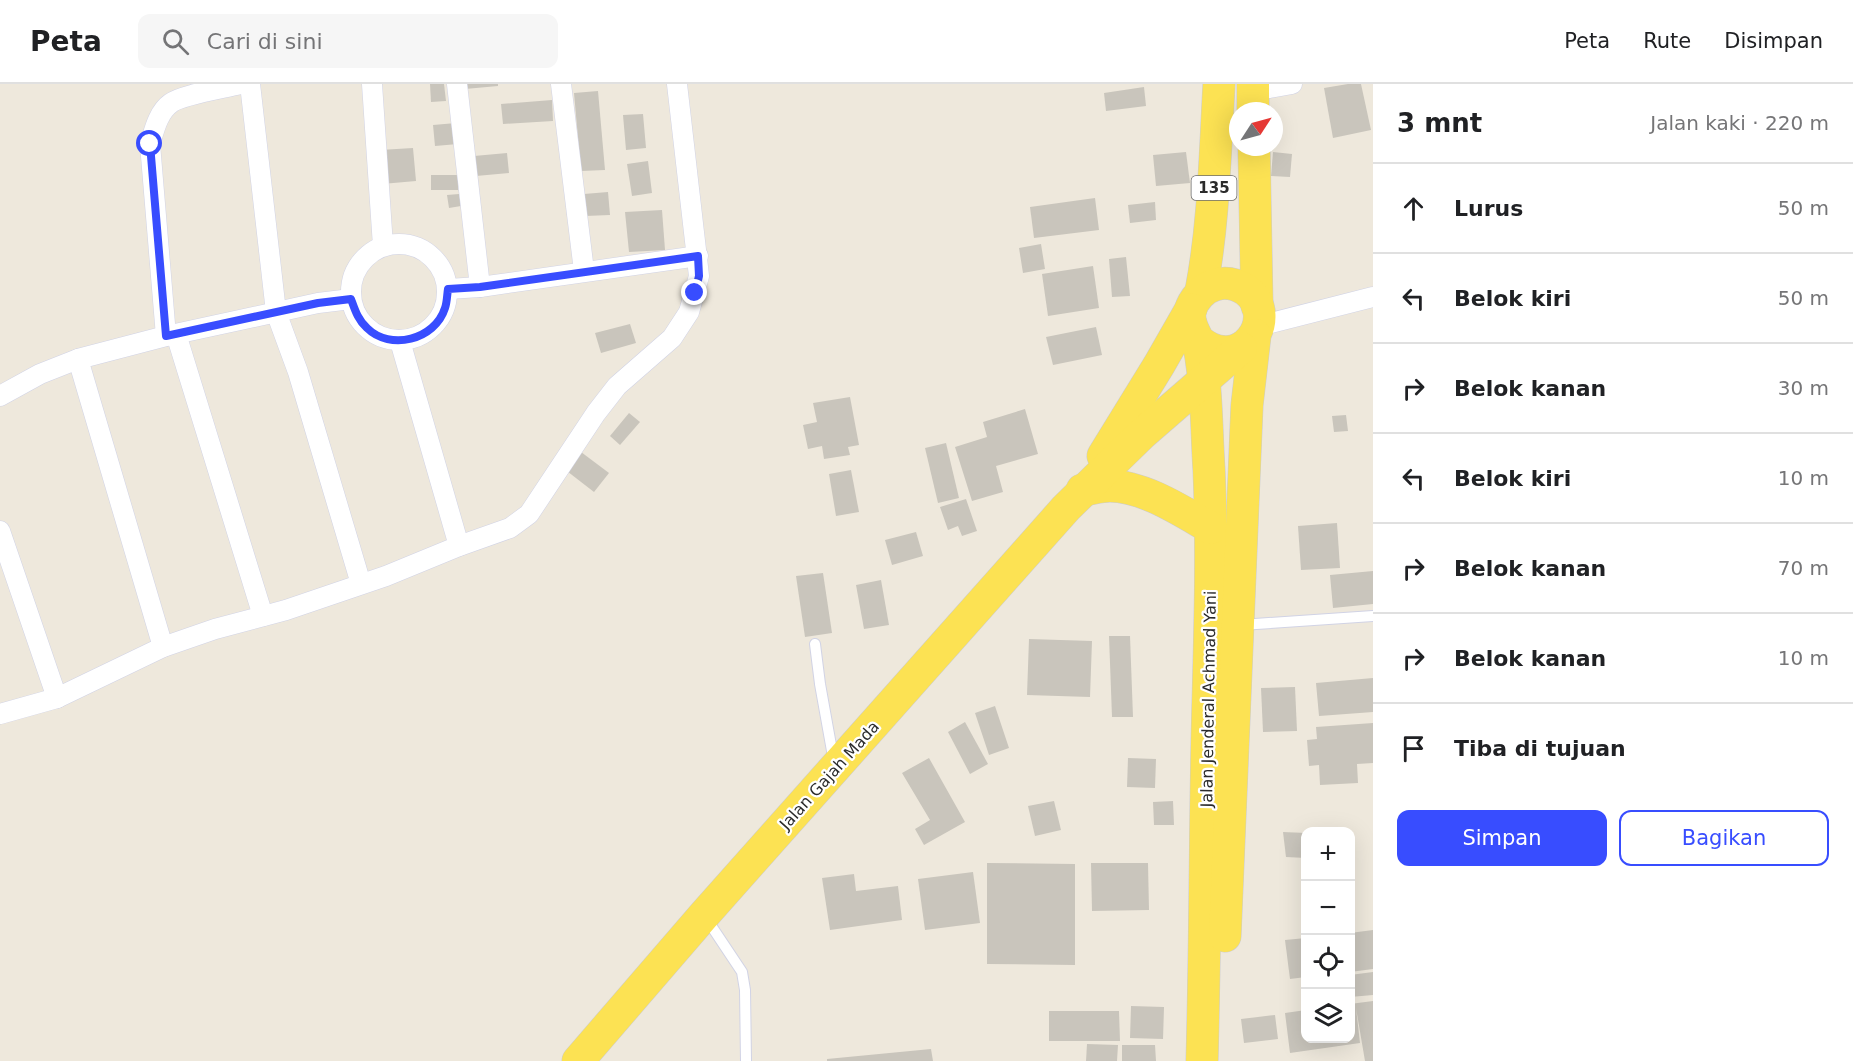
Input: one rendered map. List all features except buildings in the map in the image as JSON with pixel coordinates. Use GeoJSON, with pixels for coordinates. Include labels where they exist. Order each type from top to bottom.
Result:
{"type":"FeatureCollection","features":[{"type":"Feature","properties":{"kind":"main road","name":"Jalan Jenderal Achmad Yani"},"geometry":{"type":"LineString","coordinates":[[1202,1061],[1211,528],[1204,380],[1196,313],[1207,261],[1213,205],[1219,84]]}},
{"type":"Feature","properties":{"kind":"main road","name":"135"},"geometry":{"type":"LineString","coordinates":[[1253,329],[1254,156]]}},
{"type":"Feature","properties":{"kind":"main road"},"geometry":{"type":"LineString","coordinates":[[1082,490],[1153,375],[1213,285],[1226,283],[1239,286],[1251,294],[1253,329],[1247,405],[1220,1061]]}},
{"type":"Feature","properties":{"kind":"main road"},"geometry":{"type":"LineString","coordinates":[[1196,313],[1206,347],[1217,352],[1230,352],[1253,329]]}},
{"type":"Feature","properties":{"kind":"main road"},"geometry":{"type":"LineString","coordinates":[[1082,490],[1204,380],[1253,329]]}},
{"type":"Feature","properties":{"kind":"main road"},"geometry":{"type":"LineString","coordinates":[[1082,490],[1111,486],[1131,489],[1166,503],[1211,528]]}},
{"type":"Feature","properties":{"kind":"main road","name":"Jalan Gajah Mada"},"geometry":{"type":"LineString","coordinates":[[578,1061],[704,915],[1082,490]]}},
{"type":"Feature","properties":{"kind":"street"},"geometry":{"type":"LineString","coordinates":[[240,84],[171,102],[159,118],[150,144],[171,335],[263,616]]}},
{"type":"Feature","properties":{"kind":"street"},"geometry":{"type":"LineString","coordinates":[[250,84],[276,312],[298,372],[361,584]]}},
{"type":"Feature","properties":{"kind":"street"},"geometry":{"type":"LineString","coordinates":[[372,84],[383,246]]}},
{"type":"Feature","properties":{"kind":"street"},"geometry":{"type":"LineString","coordinates":[[457,84],[480,287]]}},
{"type":"Feature","properties":{"kind":"street"},"geometry":{"type":"LineString","coordinates":[[561,84],[584,271]]}},
{"type":"Feature","properties":{"kind":"street"},"geometry":{"type":"LineString","coordinates":[[0,714],[57,698],[163,647],[215,629],[286,610],[510,528],[529,514],[596,413],[617,386],[672,338],[689,312],[699,276],[698,256],[677,84]]}},
{"type":"Feature","properties":{"kind":"street"},"geometry":{"type":"LineString","coordinates":[[1253,95],[1292,84]]}},
{"type":"Feature","properties":{"kind":"street"},"geometry":{"type":"LineString","coordinates":[[405,243],[426,251],[441,268],[448,289],[445,309],[435,325],[419,337],[400,341],[383,338],[368,329],[357,315],[351,299],[351,282],[357,267],[368,254],[383,246],[405,243]]}},
{"type":"Feature","properties":{"kind":"street"},"geometry":{"type":"LineString","coordinates":[[448,289],[480,287],[698,256]]}},
{"type":"Feature","properties":{"kind":"street"},"geometry":{"type":"LineString","coordinates":[[1253,329],[1373,297]]}},
{"type":"Feature","properties":{"kind":"street"},"geometry":{"type":"LineString","coordinates":[[0,396],[40,374],[78,359],[171,335],[318,303],[351,299]]}},
{"type":"Feature","properties":{"kind":"street"},"geometry":{"type":"LineString","coordinates":[[400,341],[459,546]]}},
{"type":"Feature","properties":{"kind":"street"},"geometry":{"type":"LineString","coordinates":[[78,359],[163,647]]}},
{"type":"Feature","properties":{"kind":"street"},"geometry":{"type":"LineString","coordinates":[[0,531],[57,698]]}},
{"type":"Feature","properties":{"kind":"lane"},"geometry":{"type":"LineString","coordinates":[[1238,625],[1373,616]]}},
{"type":"Feature","properties":{"kind":"lane"},"geometry":{"type":"LineString","coordinates":[[815,644],[835,768]]}},
{"type":"Feature","properties":{"kind":"lane"},"geometry":{"type":"LineString","coordinates":[[704,915],[742,972],[746,990],[746,1061]]}},
{"type":"Feature","properties":{"kind":"route"},"geometry":{"type":"LineString","coordinates":[[150,144],[166,336],[318,303],[351,299],[357,315],[368,329],[383,338],[400,341],[419,337],[435,325],[445,309],[448,289],[480,287],[698,256],[699,276],[695,293]]}}]}
